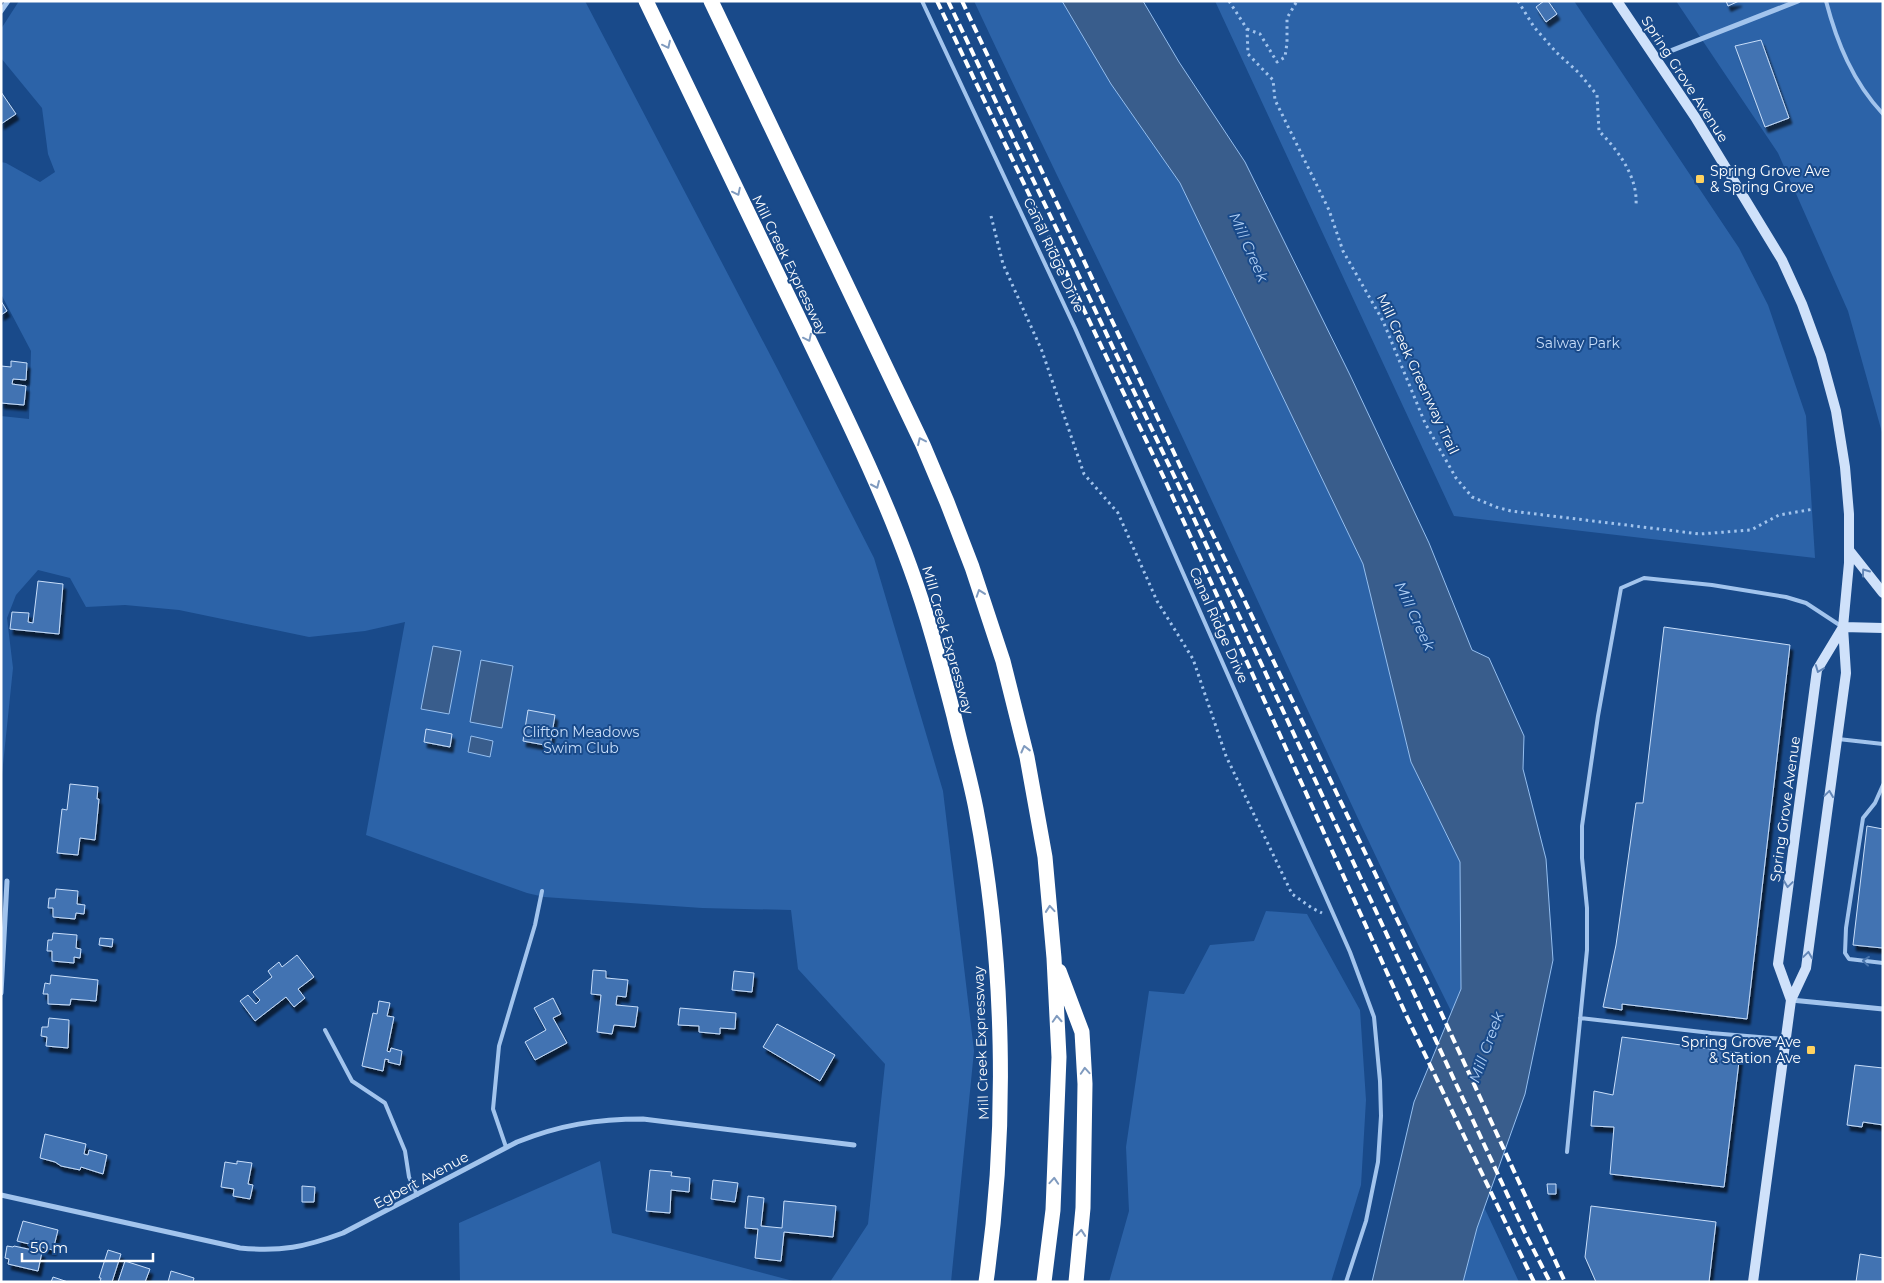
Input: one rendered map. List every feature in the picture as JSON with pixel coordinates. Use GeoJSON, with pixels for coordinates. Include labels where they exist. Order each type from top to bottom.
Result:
{"type":"FeatureCollection","features":[{"type":"Feature","properties":{"kind":"highway","name":"Mill Creek Expressway"},"geometry":{"type":"LineString","coordinates":[[646,1],[858,443],[909,563],[945,679],[975,807],[986,870],[996,977],[1000,1116],[994,1207],[986,1282]]}},
{"type":"Feature","properties":{"kind":"highway"},"geometry":{"type":"LineString","coordinates":[[711,1],[923,445],[972,567],[1003,661],[1027,757],[1045,857],[1054,958],[1059,1057],[1052,1210],[1044,1282]]}},
{"type":"Feature","properties":{"kind":"highway"},"geometry":{"type":"LineString","coordinates":[[1054,958],[1082,1032],[1085,1084],[1084,1199],[1076,1282]]}},
{"type":"Feature","properties":{"kind":"main road","name":"Spring Grove Avenue"},"geometry":{"type":"LineString","coordinates":[[1617,1],[1695,117],[1777,252],[1802,304],[1821,356],[1836,411],[1845,466],[1849,514],[1849,550],[1843,627],[1846,673],[1806,968],[1790,1000],[1753,1282]]}},
{"type":"Feature","properties":{"kind":"main road"},"geometry":{"type":"LineString","coordinates":[[1849,550],[1883,593]]}},
{"type":"Feature","properties":{"kind":"main road","name":"Spring Grove Avenue"},"geometry":{"type":"LineString","coordinates":[[1790,1000],[1778,964],[1817,670],[1843,627]]}},
{"type":"Feature","properties":{"kind":"main road"},"geometry":{"type":"LineString","coordinates":[[1843,627],[1883,628]]}},
{"type":"Feature","properties":{"kind":"street"},"geometry":{"type":"LineString","coordinates":[[1,11],[8,1]]}},
{"type":"Feature","properties":{"kind":"street"},"geometry":{"type":"LineString","coordinates":[[1655,58],[1798,1]]}},
{"type":"Feature","properties":{"kind":"street"},"geometry":{"type":"LineString","coordinates":[[1,993],[7,881]]}},
{"type":"Feature","properties":{"kind":"street"},"geometry":{"type":"LineString","coordinates":[[1790,1000],[1883,1009]]}},
{"type":"Feature","properties":{"kind":"street","name":"Egbert Avenue"},"geometry":{"type":"LineString","coordinates":[[1,1195],[240,1248],[265,1250],[291,1249],[325,1240],[352,1229],[506,1147],[547,1130],[578,1123],[610,1119],[643,1119],[854,1145]]}},
{"type":"Feature","properties":{"kind":"lane","name":"Canal Ridge Drive"},"geometry":{"type":"LineString","coordinates":[[922,1],[1076,328],[1336,919],[1367,994],[1374,1017],[1380,1081],[1381,1116],[1378,1162],[1366,1221],[1346,1282]]}},
{"type":"Feature","properties":{"kind":"lane"},"geometry":{"type":"LineString","coordinates":[[1826,1],[1834,33],[1848,65],[1872,102],[1883,114]]}},
{"type":"Feature","properties":{"kind":"lane"},"geometry":{"type":"LineString","coordinates":[[1567,1152],[1587,950],[1587,908],[1582,858],[1582,826],[1598,716],[1621,588],[1644,578],[1712,585],[1786,597],[1806,603],[1843,627]]}},
{"type":"Feature","properties":{"kind":"lane"},"geometry":{"type":"LineString","coordinates":[[1837,739],[1883,744]]}},
{"type":"Feature","properties":{"kind":"lane"},"geometry":{"type":"LineString","coordinates":[[1883,785],[1875,803],[1863,818],[1846,928],[1845,953],[1850,959],[1883,963]]}},
{"type":"Feature","properties":{"kind":"lane"},"geometry":{"type":"LineString","coordinates":[[506,1147],[493,1109],[499,1046],[535,926],[542,890]]}},
{"type":"Feature","properties":{"kind":"lane"},"geometry":{"type":"LineString","coordinates":[[1580,1018],[1711,1033],[1785,1039]]}},
{"type":"Feature","properties":{"kind":"lane"},"geometry":{"type":"LineString","coordinates":[[325,1030],[352,1080],[386,1103],[404,1151],[409,1177],[417,1195]]}},
{"type":"Feature","properties":{"kind":"path"},"geometry":{"type":"LineString","coordinates":[[1228,1],[1247,29],[1260,34],[1277,62],[1285,57],[1287,43],[1286,18],[1297,1]]}},
{"type":"Feature","properties":{"kind":"path"},"geometry":{"type":"LineString","coordinates":[[1518,1],[1534,27],[1556,52],[1580,73],[1597,95],[1599,131],[1613,144],[1628,171],[1637,192],[1636,205]]}},
{"type":"Feature","properties":{"kind":"path","name":"Mill Creek Greenway Trail"},"geometry":{"type":"LineString","coordinates":[[1247,29],[1248,54],[1273,80],[1275,100],[1329,210],[1343,251],[1383,320],[1425,423],[1456,478],[1472,497],[1511,511],[1700,534],[1751,530],[1778,516],[1814,509]]}},
{"type":"Feature","properties":{"kind":"path"},"geometry":{"type":"LineString","coordinates":[[991,216],[1003,264],[1042,351],[1084,474],[1118,513],[1157,601],[1193,659],[1226,756],[1292,894],[1312,908],[1336,919]]}},
{"type":"Feature","properties":{"kind":"green space","name":"Clifton Meadows Swim Club"},"geometry":{"type":"Polygon","coordinates":[[[19,1],[585,1],[874,558],[943,791],[974,1051],[951,1282],[830,1282],[868,1224],[885,1064],[798,969],[791,910],[702,908],[544,897],[527,893],[366,835],[405,622],[365,631],[309,637],[179,610],[125,605],[86,607],[70,578],[38,570],[16,595],[7,618],[13,668],[1,784],[1,416],[29,419],[31,351],[1,294],[1,162],[40,182],[55,172],[48,154],[42,108],[1,58],[1,29],[19,1]]]}},
{"type":"Feature","properties":{"kind":"green space"},"geometry":{"type":"Polygon","coordinates":[[[974,1],[1062,1],[1111,84],[1180,183],[1363,564],[1411,762],[1460,862],[1461,989],[1452,1013],[1336,771],[1149,366],[974,1]]]}},
{"type":"Feature","properties":{"kind":"green space","name":"Salway Park"},"geometry":{"type":"Polygon","coordinates":[[[1215,1],[1574,1],[1739,248],[1768,305],[1806,416],[1815,558],[1454,516],[1215,1]]]}},
{"type":"Feature","properties":{"kind":"green space"},"geometry":{"type":"Polygon","coordinates":[[[1676,1],[1883,1],[1883,436],[1848,311],[1778,153],[1676,1]]]}},
{"type":"Feature","properties":{"kind":"green space"},"geometry":{"type":"Polygon","coordinates":[[[1266,911],[1307,914],[1360,1010],[1366,1100],[1361,1185],[1331,1282],[1109,1282],[1129,1211],[1126,1147],[1149,991],[1184,994],[1210,945],[1254,941],[1266,911]]]}},
{"type":"Feature","properties":{"kind":"green space"},"geometry":{"type":"Polygon","coordinates":[[[600,1161],[612,1233],[797,1282],[460,1282],[459,1223],[600,1161]]]}},
{"type":"Feature","properties":{"kind":"green space"},"geometry":{"type":"Polygon","coordinates":[[[1484,1207],[1519,1282],[1463,1282],[1484,1207]]]}},
{"type":"Feature","properties":{"kind":"water","name":"Mill Creek"},"geometry":{"type":"Polygon","coordinates":[[[1062,1],[1143,1],[1179,62],[1245,162],[1350,375],[1429,543],[1472,650],[1489,658],[1524,736],[1523,769],[1546,859],[1553,960],[1525,1094],[1477,1228],[1463,1282],[1372,1282],[1414,1102],[1461,989],[1460,862],[1411,762],[1363,564],[1180,183],[1111,84],[1062,1]]]}},
{"type":"Feature","properties":{"kind":"water"},"geometry":{"type":"Polygon","coordinates":[[[433,646],[461,651],[449,714],[421,709],[433,646]]]}},
{"type":"Feature","properties":{"kind":"water"},"geometry":{"type":"Polygon","coordinates":[[[481,660],[513,666],[502,728],[470,722],[481,660]]]}},
{"type":"Feature","properties":{"kind":"water"},"geometry":{"type":"Polygon","coordinates":[[[471,736],[493,741],[490,757],[468,752],[471,736]]]}},
{"type":"Feature","properties":{"kind":"building"},"geometry":{"type":"Polygon","coordinates":[[[1544,1],[1548,1],[1557,14],[1546,22],[1536,7],[1544,1]]]}},
{"type":"Feature","properties":{"kind":"building"},"geometry":{"type":"Polygon","coordinates":[[[1726,1],[1739,1],[1728,6],[1726,1]]]}},
{"type":"Feature","properties":{"kind":"building"},"geometry":{"type":"Polygon","coordinates":[[[1761,40],[1789,118],[1765,127],[1735,46],[1761,40]]]}},
{"type":"Feature","properties":{"kind":"building"},"geometry":{"type":"Polygon","coordinates":[[[1,92],[16,114],[1,124],[1,92]]]}},
{"type":"Feature","properties":{"kind":"building"},"geometry":{"type":"Polygon","coordinates":[[[1,301],[7,311],[1,315],[1,301]]]}},
{"type":"Feature","properties":{"kind":"building"},"geometry":{"type":"Polygon","coordinates":[[[11,361],[27,363],[26,380],[13,379],[12,384],[26,386],[24,405],[1,403],[1,366],[11,367],[11,361]]]}},
{"type":"Feature","properties":{"kind":"building"},"geometry":{"type":"Polygon","coordinates":[[[38,581],[63,584],[59,634],[10,629],[12,612],[29,613],[28,622],[33,623],[38,581]]]}},
{"type":"Feature","properties":{"kind":"building"},"geometry":{"type":"Polygon","coordinates":[[[1664,627],[1790,645],[1747,1019],[1622,1004],[1622,1010],[1603,1007],[1616,945],[1636,803],[1643,803],[1664,627]]]}},
{"type":"Feature","properties":{"kind":"building"},"geometry":{"type":"Polygon","coordinates":[[[528,710],[555,715],[550,746],[523,741],[528,710]]]}},
{"type":"Feature","properties":{"kind":"building"},"geometry":{"type":"Polygon","coordinates":[[[426,729],[452,734],[450,747],[424,742],[426,729]]]}},
{"type":"Feature","properties":{"kind":"building"},"geometry":{"type":"Polygon","coordinates":[[[70,784],[98,787],[97,799],[99,799],[95,840],[80,838],[78,855],[57,853],[62,809],[67,810],[70,784]]]}},
{"type":"Feature","properties":{"kind":"building"},"geometry":{"type":"Polygon","coordinates":[[[1867,826],[1883,829],[1883,948],[1853,945],[1867,826]]]}},
{"type":"Feature","properties":{"kind":"building"},"geometry":{"type":"Polygon","coordinates":[[[56,889],[78,891],[77,904],[85,905],[84,914],[76,913],[75,919],[53,917],[53,908],[48,908],[49,898],[55,898],[56,889]]]}},
{"type":"Feature","properties":{"kind":"building"},"geometry":{"type":"Polygon","coordinates":[[[53,933],[77,935],[76,948],[81,949],[80,958],[74,957],[74,963],[52,961],[52,951],[47,951],[48,940],[52,940],[53,933]]]}},
{"type":"Feature","properties":{"kind":"building"},"geometry":{"type":"Polygon","coordinates":[[[100,938],[113,939],[112,947],[99,945],[100,938]]]}},
{"type":"Feature","properties":{"kind":"building"},"geometry":{"type":"Polygon","coordinates":[[[297,955],[314,977],[298,989],[305,998],[294,1007],[286,997],[255,1021],[240,1001],[248,995],[256,1004],[260,1000],[253,992],[272,977],[268,971],[279,962],[282,967],[297,955]]]}},
{"type":"Feature","properties":{"kind":"building"},"geometry":{"type":"Polygon","coordinates":[[[593,970],[606,971],[606,978],[628,980],[626,997],[617,996],[616,1005],[638,1007],[635,1027],[614,1025],[612,1034],[597,1032],[601,995],[591,994],[593,970]]]}},
{"type":"Feature","properties":{"kind":"building"},"geometry":{"type":"Polygon","coordinates":[[[734,971],[754,973],[752,992],[732,990],[734,971]]]}},
{"type":"Feature","properties":{"kind":"building"},"geometry":{"type":"Polygon","coordinates":[[[51,975],[98,980],[96,1001],[71,999],[70,1005],[48,1004],[48,994],[43,994],[45,983],[50,984],[51,975]]]}},
{"type":"Feature","properties":{"kind":"building"},"geometry":{"type":"Polygon","coordinates":[[[553,998],[561,1014],[553,1018],[567,1043],[535,1060],[525,1042],[546,1030],[534,1008],[553,998]]]}},
{"type":"Feature","properties":{"kind":"building"},"geometry":{"type":"Polygon","coordinates":[[[379,1001],[390,1003],[387,1016],[394,1017],[387,1051],[390,1052],[391,1048],[402,1051],[400,1065],[388,1062],[389,1060],[385,1059],[383,1071],[362,1066],[373,1013],[377,1014],[379,1001]]]}},
{"type":"Feature","properties":{"kind":"building"},"geometry":{"type":"Polygon","coordinates":[[[680,1008],[736,1013],[735,1029],[720,1028],[720,1034],[699,1032],[699,1026],[678,1025],[680,1008]]]}},
{"type":"Feature","properties":{"kind":"building"},"geometry":{"type":"Polygon","coordinates":[[[49,1018],[69,1020],[68,1048],[46,1046],[47,1037],[41,1036],[42,1027],[48,1027],[49,1018]]]}},
{"type":"Feature","properties":{"kind":"building"},"geometry":{"type":"Polygon","coordinates":[[[777,1024],[835,1055],[820,1081],[763,1047],[777,1024]]]}},
{"type":"Feature","properties":{"kind":"building"},"geometry":{"type":"Polygon","coordinates":[[[1622,1037],[1740,1053],[1724,1187],[1610,1174],[1614,1127],[1591,1126],[1594,1091],[1613,1095],[1622,1037]]]}},
{"type":"Feature","properties":{"kind":"building"},"geometry":{"type":"Polygon","coordinates":[[[1855,1065],[1883,1068],[1883,1125],[1863,1122],[1862,1127],[1847,1125],[1855,1065]]]}},
{"type":"Feature","properties":{"kind":"building"},"geometry":{"type":"Polygon","coordinates":[[[45,1134],[86,1144],[84,1154],[88,1155],[89,1150],[107,1155],[103,1174],[81,1167],[80,1170],[61,1166],[55,1162],[40,1158],[45,1134]]]}},
{"type":"Feature","properties":{"kind":"building"},"geometry":{"type":"Polygon","coordinates":[[[237,1161],[252,1163],[248,1184],[253,1185],[250,1199],[233,1196],[234,1189],[221,1187],[225,1162],[237,1164],[237,1161]]]}},
{"type":"Feature","properties":{"kind":"building"},"geometry":{"type":"Polygon","coordinates":[[[650,1170],[672,1172],[671,1176],[690,1178],[689,1192],[671,1190],[670,1213],[646,1211],[650,1170]]]}},
{"type":"Feature","properties":{"kind":"building"},"geometry":{"type":"Polygon","coordinates":[[[713,1180],[738,1183],[735,1202],[711,1199],[713,1180]]]}},
{"type":"Feature","properties":{"kind":"building"},"geometry":{"type":"Polygon","coordinates":[[[1547,1184],[1556,1184],[1556,1194],[1548,1194],[1547,1184]]]}},
{"type":"Feature","properties":{"kind":"building"},"geometry":{"type":"Polygon","coordinates":[[[302,1186],[315,1187],[314,1202],[302,1202],[302,1186]]]}},
{"type":"Feature","properties":{"kind":"building"},"geometry":{"type":"Polygon","coordinates":[[[748,1196],[764,1198],[761,1226],[782,1228],[784,1201],[836,1206],[833,1237],[784,1232],[781,1261],[755,1258],[758,1229],[745,1228],[748,1196]]]}},
{"type":"Feature","properties":{"kind":"building"},"geometry":{"type":"Polygon","coordinates":[[[1591,1206],[1716,1222],[1709,1282],[1596,1282],[1585,1257],[1591,1206]]]}},
{"type":"Feature","properties":{"kind":"building"},"geometry":{"type":"Polygon","coordinates":[[[23,1221],[58,1230],[53,1250],[17,1241],[23,1221]]]}},
{"type":"Feature","properties":{"kind":"building"},"geometry":{"type":"Polygon","coordinates":[[[7,1246],[42,1252],[38,1271],[8,1264],[9,1259],[5,1258],[7,1246]]]}},
{"type":"Feature","properties":{"kind":"building"},"geometry":{"type":"Polygon","coordinates":[[[108,1250],[121,1254],[112,1282],[100,1282],[101,1278],[99,1278],[108,1250]]]}},
{"type":"Feature","properties":{"kind":"building"},"geometry":{"type":"Polygon","coordinates":[[[1860,1254],[1883,1258],[1883,1282],[1856,1282],[1860,1254]]]}},
{"type":"Feature","properties":{"kind":"building"},"geometry":{"type":"Polygon","coordinates":[[[125,1261],[150,1269],[145,1282],[118,1282],[125,1261]]]}},
{"type":"Feature","properties":{"kind":"building"},"geometry":{"type":"Polygon","coordinates":[[[171,1271],[194,1278],[193,1282],[168,1282],[171,1271]]]}},
{"type":"Feature","properties":{"kind":"building"},"geometry":{"type":"Polygon","coordinates":[[[53,1277],[68,1282],[51,1282],[53,1277]]]}},
{"type":"Feature","properties":{"kind":"railway"},"geometry":{"type":"LineString","coordinates":[[937,1],[1165,480],[1407,1017],[1534,1282]]}},
{"type":"Feature","properties":{"kind":"railway"},"geometry":{"type":"LineString","coordinates":[[948,1],[1177,482],[1527,1237],[1550,1282]]}},
{"type":"Feature","properties":{"kind":"railway"},"geometry":{"type":"LineString","coordinates":[[962,1],[1183,472],[1427,982],[1565,1282]]}},
{"type":"Feature","properties":{"kind":"place","name":"Spring Grove Ave & Spring Grove"},"geometry":{"type":"Point","coordinates":[1700,179]}},
{"type":"Feature","properties":{"kind":"place","name":"Spring Grove Ave & Station Ave"},"geometry":{"type":"Point","coordinates":[1811,1050]}}]}
